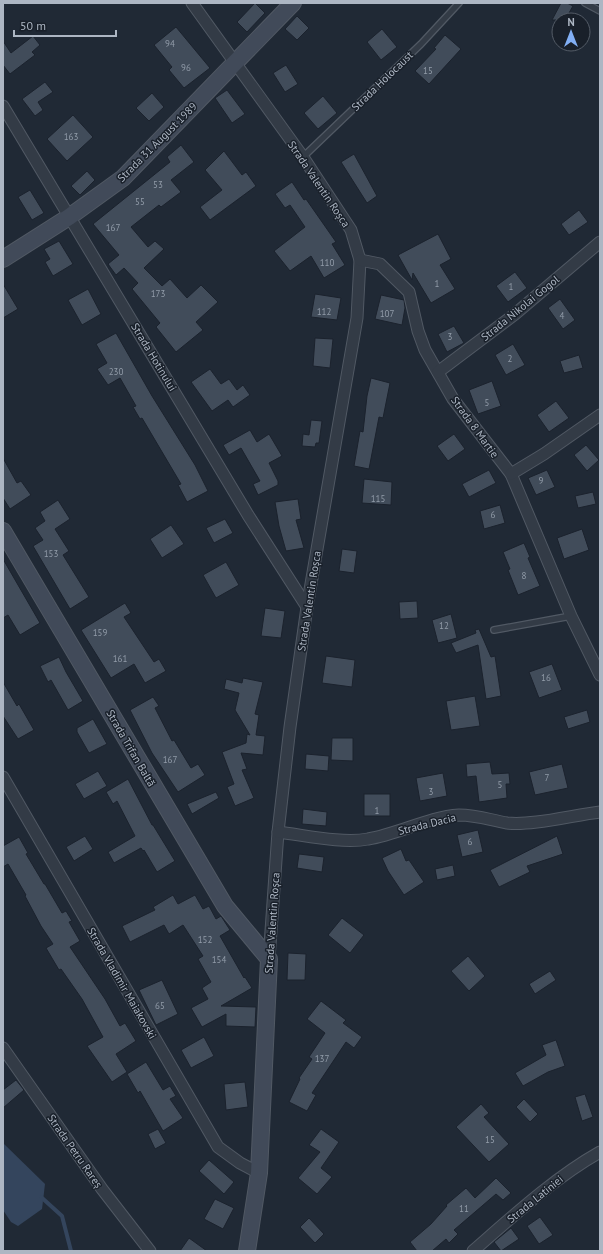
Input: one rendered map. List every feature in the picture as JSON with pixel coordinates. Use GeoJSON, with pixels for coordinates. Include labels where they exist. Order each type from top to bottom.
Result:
{"type":"FeatureCollection","features":[{"type":"Feature","properties":{"kind":"main road","name":"Strada 31 August 1989"},"geometry":{"type":"LineString","coordinates":[[3,260],[69,217],[123,178],[234,62],[293,3]]}},
{"type":"Feature","properties":{"kind":"main road","name":"Strada Trifan Baltă"},"geometry":{"type":"LineString","coordinates":[[3,531],[225,906],[269,959]]}},
{"type":"Feature","properties":{"kind":"main road","name":"Strada Valentin Roșca"},"geometry":{"type":"LineString","coordinates":[[246,1251],[259,1173],[269,959]]}},
{"type":"Feature","properties":{"kind":"street","name":"Strada Valentin Roșca"},"geometry":{"type":"LineString","coordinates":[[192,3],[303,157],[350,230],[360,260],[357,318],[307,607],[290,728],[278,832],[269,959]]}},
{"type":"Feature","properties":{"kind":"street","name":"Strada Hotinului"},"geometry":{"type":"LineString","coordinates":[[3,106],[248,515],[307,607]]}},
{"type":"Feature","properties":{"kind":"street","name":"Strada Nikolai Gogol"},"geometry":{"type":"LineString","coordinates":[[438,372],[515,314],[600,242]]}},
{"type":"Feature","properties":{"kind":"street","name":"Strada 8 Martie"},"geometry":{"type":"LineString","coordinates":[[360,260],[380,264],[409,292],[418,331],[425,350],[458,405],[511,474],[572,616],[600,675]]}},
{"type":"Feature","properties":{"kind":"street"},"geometry":{"type":"LineString","coordinates":[[511,474],[544,454],[600,415]]}},
{"type":"Feature","properties":{"kind":"street","name":"Strada Vladimir Maiakovski"},"geometry":{"type":"LineString","coordinates":[[3,777],[218,1147],[240,1163],[259,1173]]}},
{"type":"Feature","properties":{"kind":"street","name":"Strada Dacia"},"geometry":{"type":"LineString","coordinates":[[278,832],[348,840],[367,840],[444,817],[459,815],[484,816],[507,823],[521,823],[600,812]]}},
{"type":"Feature","properties":{"kind":"street","name":"Strada Petru Rareș"},"geometry":{"type":"LineString","coordinates":[[3,1048],[102,1188],[150,1251]]}},
{"type":"Feature","properties":{"kind":"street","name":"Strada Latiniei"},"geometry":{"type":"LineString","coordinates":[[473,1251],[542,1193],[576,1167],[600,1152]]}},
{"type":"Feature","properties":{"kind":"lane","name":"Strada Holocaust"},"geometry":{"type":"LineString","coordinates":[[303,157],[421,44],[459,3]]}},
{"type":"Feature","properties":{"kind":"lane"},"geometry":{"type":"LineString","coordinates":[[585,3],[600,12]]}},
{"type":"Feature","properties":{"kind":"lane"},"geometry":{"type":"LineString","coordinates":[[494,630],[572,616]]}},
{"type":"Feature","properties":{"kind":"water"},"geometry":{"type":"Polygon","coordinates":[[[3,1143],[45,1184],[42,1209],[18,1226],[11,1222],[3,1210],[3,1143]]]}},
{"type":"Feature","properties":{"kind":"building"},"geometry":{"type":"Polygon","coordinates":[[[255,3],[265,13],[247,32],[237,22],[255,3]]]}},
{"type":"Feature","properties":{"kind":"building"},"geometry":{"type":"Polygon","coordinates":[[[561,3],[567,3],[573,6],[570,12],[556,12],[561,3]]]}},
{"type":"Feature","properties":{"kind":"building"},"geometry":{"type":"Polygon","coordinates":[[[297,16],[309,28],[297,40],[285,29],[297,16]]]}},
{"type":"Feature","properties":{"kind":"building"},"geometry":{"type":"Polygon","coordinates":[[[176,27],[210,68],[184,88],[169,70],[172,67],[154,45],[176,27]]]}},
{"type":"Feature","properties":{"kind":"building"},"geometry":{"type":"Polygon","coordinates":[[[382,29],[397,47],[381,60],[367,42],[382,29]]]}},
{"type":"Feature","properties":{"kind":"building"},"geometry":{"type":"Polygon","coordinates":[[[445,35],[461,49],[429,84],[415,71],[436,49],[434,48],[445,35]]]}},
{"type":"Feature","properties":{"kind":"building"},"geometry":{"type":"Polygon","coordinates":[[[33,36],[40,45],[32,52],[35,55],[10,74],[3,65],[3,41],[11,53],[33,36]]]}},
{"type":"Feature","properties":{"kind":"building"},"geometry":{"type":"Polygon","coordinates":[[[286,65],[298,84],[285,92],[273,73],[286,65]]]}},
{"type":"Feature","properties":{"kind":"building"},"geometry":{"type":"Polygon","coordinates":[[[45,82],[53,92],[38,102],[43,110],[35,116],[22,99],[45,82]]]}},
{"type":"Feature","properties":{"kind":"building"},"geometry":{"type":"Polygon","coordinates":[[[227,90],[245,114],[232,123],[215,98],[227,90]]]}},
{"type":"Feature","properties":{"kind":"building"},"geometry":{"type":"Polygon","coordinates":[[[152,93],[164,107],[149,121],[136,108],[152,93]]]}},
{"type":"Feature","properties":{"kind":"building"},"geometry":{"type":"Polygon","coordinates":[[[323,96],[337,113],[318,129],[304,113],[323,96]]]}},
{"type":"Feature","properties":{"kind":"building"},"geometry":{"type":"Polygon","coordinates":[[[73,115],[93,137],[67,161],[47,139],[73,115]]]}},
{"type":"Feature","properties":{"kind":"building"},"geometry":{"type":"Polygon","coordinates":[[[181,145],[194,162],[171,180],[181,192],[161,207],[159,205],[131,227],[148,247],[155,241],[164,249],[144,268],[162,286],[170,279],[187,298],[201,285],[218,302],[196,322],[203,330],[176,352],[156,327],[160,323],[132,289],[138,283],[124,268],[116,275],[108,264],[119,255],[93,224],[170,162],[167,157],[181,145]]]}},
{"type":"Feature","properties":{"kind":"building"},"geometry":{"type":"Polygon","coordinates":[[[224,151],[242,175],[246,172],[256,186],[210,220],[200,207],[222,190],[205,170],[224,151]]]}},
{"type":"Feature","properties":{"kind":"building"},"geometry":{"type":"Polygon","coordinates":[[[354,154],[377,196],[367,203],[341,162],[354,154]]]}},
{"type":"Feature","properties":{"kind":"building"},"geometry":{"type":"Polygon","coordinates":[[[87,171],[95,180],[80,195],[71,186],[87,171]]]}},
{"type":"Feature","properties":{"kind":"building"},"geometry":{"type":"Polygon","coordinates":[[[292,182],[304,200],[306,199],[336,242],[332,244],[345,265],[324,278],[311,256],[290,271],[274,251],[305,227],[290,205],[285,208],[275,194],[292,182]]]}},
{"type":"Feature","properties":{"kind":"building"},"geometry":{"type":"Polygon","coordinates":[[[30,190],[44,213],[32,220],[18,197],[30,190]]]}},
{"type":"Feature","properties":{"kind":"building"},"geometry":{"type":"Polygon","coordinates":[[[579,210],[588,222],[569,235],[561,224],[579,210]]]}},
{"type":"Feature","properties":{"kind":"building"},"geometry":{"type":"Polygon","coordinates":[[[438,234],[451,259],[440,265],[455,289],[431,303],[413,273],[412,280],[398,255],[438,234]]]}},
{"type":"Feature","properties":{"kind":"building"},"geometry":{"type":"Polygon","coordinates":[[[59,241],[73,264],[53,276],[45,262],[50,259],[44,249],[59,241]]]}},
{"type":"Feature","properties":{"kind":"building"},"geometry":{"type":"Polygon","coordinates":[[[515,272],[527,288],[508,302],[496,286],[515,272]]]}},
{"type":"Feature","properties":{"kind":"building"},"geometry":{"type":"Polygon","coordinates":[[[3,284],[18,309],[3,318],[3,284]]]}},
{"type":"Feature","properties":{"kind":"building"},"geometry":{"type":"Polygon","coordinates":[[[88,289],[101,314],[82,325],[68,300],[88,289]]]}},
{"type":"Feature","properties":{"kind":"building"},"geometry":{"type":"Polygon","coordinates":[[[315,294],[341,298],[337,320],[311,317],[315,294]]]}},
{"type":"Feature","properties":{"kind":"building"},"geometry":{"type":"Polygon","coordinates":[[[381,295],[404,300],[405,308],[402,325],[375,319],[381,295]]]}},
{"type":"Feature","properties":{"kind":"building"},"geometry":{"type":"Polygon","coordinates":[[[560,299],[575,320],[563,329],[548,308],[560,299]]]}},
{"type":"Feature","properties":{"kind":"building"},"geometry":{"type":"Polygon","coordinates":[[[454,326],[464,343],[447,352],[438,334],[454,326]]]}},
{"type":"Feature","properties":{"kind":"building"},"geometry":{"type":"Polygon","coordinates":[[[116,333],[152,396],[195,465],[208,491],[187,502],[178,485],[181,484],[142,418],[140,419],[133,407],[136,406],[120,378],[108,385],[97,369],[107,363],[96,344],[116,333]]]}},
{"type":"Feature","properties":{"kind":"building"},"geometry":{"type":"Polygon","coordinates":[[[315,338],[333,339],[330,368],[313,366],[315,338]]]}},
{"type":"Feature","properties":{"kind":"building"},"geometry":{"type":"Polygon","coordinates":[[[513,344],[525,365],[506,375],[495,355],[513,344]]]}},
{"type":"Feature","properties":{"kind":"building"},"geometry":{"type":"Polygon","coordinates":[[[579,355],[583,368],[564,373],[560,361],[579,355]]]}},
{"type":"Feature","properties":{"kind":"building"},"geometry":{"type":"Polygon","coordinates":[[[210,369],[221,384],[229,379],[237,390],[243,385],[250,395],[233,407],[228,400],[212,411],[191,382],[210,369]]]}},
{"type":"Feature","properties":{"kind":"building"},"geometry":{"type":"Polygon","coordinates":[[[371,378],[390,383],[383,418],[379,417],[369,469],[354,466],[360,431],[363,432],[367,396],[371,378]]]}},
{"type":"Feature","properties":{"kind":"building"},"geometry":{"type":"Polygon","coordinates":[[[492,381],[501,406],[478,414],[469,390],[492,381]]]}},
{"type":"Feature","properties":{"kind":"building"},"geometry":{"type":"Polygon","coordinates":[[[556,401],[569,418],[549,432],[537,415],[556,401]]]}},
{"type":"Feature","properties":{"kind":"building"},"geometry":{"type":"Polygon","coordinates":[[[311,420],[322,421],[319,443],[316,443],[315,447],[302,446],[303,434],[309,435],[311,420]]]}},
{"type":"Feature","properties":{"kind":"building"},"geometry":{"type":"Polygon","coordinates":[[[250,430],[257,442],[269,434],[282,456],[269,463],[278,481],[278,485],[258,495],[253,484],[260,481],[241,448],[229,455],[223,445],[250,430]]]}},
{"type":"Feature","properties":{"kind":"building"},"geometry":{"type":"Polygon","coordinates":[[[454,434],[465,449],[448,461],[437,446],[454,434]]]}},
{"type":"Feature","properties":{"kind":"building"},"geometry":{"type":"Polygon","coordinates":[[[586,445],[599,460],[587,471],[574,455],[586,445]]]}},
{"type":"Feature","properties":{"kind":"building"},"geometry":{"type":"Polygon","coordinates":[[[3,458],[17,483],[21,481],[31,495],[10,509],[3,498],[3,458]]]}},
{"type":"Feature","properties":{"kind":"building"},"geometry":{"type":"Polygon","coordinates":[[[489,470],[496,483],[469,497],[462,484],[489,470]]]}},
{"type":"Feature","properties":{"kind":"building"},"geometry":{"type":"Polygon","coordinates":[[[547,470],[555,487],[536,495],[528,478],[547,470]]]}},
{"type":"Feature","properties":{"kind":"building"},"geometry":{"type":"Polygon","coordinates":[[[364,479],[392,482],[391,505],[362,503],[364,479]]]}},
{"type":"Feature","properties":{"kind":"building"},"geometry":{"type":"Polygon","coordinates":[[[593,492],[596,504],[578,508],[575,496],[593,492]]]}},
{"type":"Feature","properties":{"kind":"building"},"geometry":{"type":"Polygon","coordinates":[[[298,499],[301,519],[296,520],[304,548],[286,551],[279,526],[275,502],[298,499]]]}},
{"type":"Feature","properties":{"kind":"building"},"geometry":{"type":"Polygon","coordinates":[[[58,500],[70,519],[55,529],[69,551],[63,555],[89,597],[70,609],[33,546],[43,540],[35,528],[45,521],[40,512],[58,500]]]}},
{"type":"Feature","properties":{"kind":"building"},"geometry":{"type":"Polygon","coordinates":[[[500,505],[505,523],[484,529],[480,511],[500,505]]]}},
{"type":"Feature","properties":{"kind":"building"},"geometry":{"type":"Polygon","coordinates":[[[225,519],[233,533],[214,543],[206,528],[225,519]]]}},
{"type":"Feature","properties":{"kind":"building"},"geometry":{"type":"Polygon","coordinates":[[[171,525],[184,544],[162,558],[150,539],[171,525]]]}},
{"type":"Feature","properties":{"kind":"building"},"geometry":{"type":"Polygon","coordinates":[[[582,529],[589,550],[564,559],[557,538],[582,529]]]}},
{"type":"Feature","properties":{"kind":"building"},"geometry":{"type":"Polygon","coordinates":[[[524,543],[530,557],[528,558],[540,586],[518,595],[508,570],[510,569],[503,552],[524,543]]]}},
{"type":"Feature","properties":{"kind":"building"},"geometry":{"type":"Polygon","coordinates":[[[342,549],[357,551],[354,573],[339,571],[342,549]]]}},
{"type":"Feature","properties":{"kind":"building"},"geometry":{"type":"Polygon","coordinates":[[[3,559],[40,623],[20,635],[8,615],[3,618],[3,559]]]}},
{"type":"Feature","properties":{"kind":"building"},"geometry":{"type":"Polygon","coordinates":[[[226,562],[239,585],[216,598],[203,575],[226,562]]]}},
{"type":"Feature","properties":{"kind":"building"},"geometry":{"type":"Polygon","coordinates":[[[417,601],[418,618],[400,619],[399,602],[417,601]]]}},
{"type":"Feature","properties":{"kind":"building"},"geometry":{"type":"Polygon","coordinates":[[[125,603],[131,613],[124,617],[154,662],[159,659],[166,671],[145,683],[134,664],[111,678],[81,630],[125,603]]]}},
{"type":"Feature","properties":{"kind":"building"},"geometry":{"type":"Polygon","coordinates":[[[265,608],[285,611],[281,638],[261,636],[265,608]]]}},
{"type":"Feature","properties":{"kind":"building"},"geometry":{"type":"Polygon","coordinates":[[[451,614],[457,638],[438,643],[432,620],[451,614]]]}},
{"type":"Feature","properties":{"kind":"building"},"geometry":{"type":"Polygon","coordinates":[[[479,629],[491,657],[495,656],[501,696],[486,699],[478,645],[456,653],[451,643],[476,633],[475,630],[479,629]]]}},
{"type":"Feature","properties":{"kind":"building"},"geometry":{"type":"Polygon","coordinates":[[[326,656],[355,660],[352,687],[322,683],[326,656]]]}},
{"type":"Feature","properties":{"kind":"building"},"geometry":{"type":"Polygon","coordinates":[[[59,657],[83,701],[68,710],[51,680],[48,682],[40,666],[59,657]]]}},
{"type":"Feature","properties":{"kind":"building"},"geometry":{"type":"Polygon","coordinates":[[[552,664],[562,690],[539,698],[529,672],[552,664]]]}},
{"type":"Feature","properties":{"kind":"building"},"geometry":{"type":"Polygon","coordinates":[[[243,678],[263,682],[255,714],[259,715],[256,735],[265,736],[263,755],[241,753],[247,769],[242,770],[254,798],[235,806],[227,787],[234,784],[222,752],[246,743],[247,734],[250,735],[235,710],[239,693],[224,689],[226,679],[242,683],[243,678]]]}},
{"type":"Feature","properties":{"kind":"building"},"geometry":{"type":"Polygon","coordinates":[[[3,682],[17,706],[19,704],[34,730],[18,739],[3,716],[3,682]]]}},
{"type":"Feature","properties":{"kind":"building"},"geometry":{"type":"Polygon","coordinates":[[[475,696],[480,726],[451,730],[446,701],[475,696]]]}},
{"type":"Feature","properties":{"kind":"building"},"geometry":{"type":"Polygon","coordinates":[[[153,697],[159,706],[155,708],[172,741],[174,740],[191,768],[198,764],[205,775],[178,792],[152,753],[130,710],[153,697]]]}},
{"type":"Feature","properties":{"kind":"building"},"geometry":{"type":"Polygon","coordinates":[[[587,710],[590,722],[568,729],[564,717],[587,710]]]}},
{"type":"Feature","properties":{"kind":"building"},"geometry":{"type":"Polygon","coordinates":[[[93,719],[107,744],[89,753],[77,732],[77,728],[93,719]]]}},
{"type":"Feature","properties":{"kind":"building"},"geometry":{"type":"Polygon","coordinates":[[[332,738],[353,738],[353,761],[331,760],[332,738]]]}},
{"type":"Feature","properties":{"kind":"building"},"geometry":{"type":"Polygon","coordinates":[[[306,754],[329,756],[328,771],[305,769],[306,754]]]}},
{"type":"Feature","properties":{"kind":"building"},"geometry":{"type":"Polygon","coordinates":[[[490,762],[492,774],[509,773],[510,784],[506,784],[507,798],[479,802],[476,776],[467,777],[466,764],[490,762]]]}},
{"type":"Feature","properties":{"kind":"building"},"geometry":{"type":"Polygon","coordinates":[[[562,764],[568,788],[535,795],[529,772],[562,764]]]}},
{"type":"Feature","properties":{"kind":"building"},"geometry":{"type":"Polygon","coordinates":[[[98,771],[107,786],[84,799],[75,784],[98,771]]]}},
{"type":"Feature","properties":{"kind":"building"},"geometry":{"type":"Polygon","coordinates":[[[443,773],[447,796],[420,801],[416,778],[443,773]]]}},
{"type":"Feature","properties":{"kind":"building"},"geometry":{"type":"Polygon","coordinates":[[[128,779],[152,825],[175,861],[157,872],[144,850],[143,851],[141,848],[114,863],[108,852],[135,836],[117,801],[113,804],[106,792],[128,779]]]}},
{"type":"Feature","properties":{"kind":"building"},"geometry":{"type":"Polygon","coordinates":[[[216,792],[219,798],[192,814],[187,804],[216,792]]]}},
{"type":"Feature","properties":{"kind":"building"},"geometry":{"type":"Polygon","coordinates":[[[364,794],[390,794],[390,816],[364,816],[364,794]]]}},
{"type":"Feature","properties":{"kind":"building"},"geometry":{"type":"Polygon","coordinates":[[[303,809],[327,812],[326,826],[302,824],[303,809]]]}},
{"type":"Feature","properties":{"kind":"building"},"geometry":{"type":"Polygon","coordinates":[[[478,830],[483,852],[462,857],[457,835],[478,830]]]}},
{"type":"Feature","properties":{"kind":"building"},"geometry":{"type":"Polygon","coordinates":[[[85,836],[93,849],[74,861],[66,847],[85,836]]]}},
{"type":"Feature","properties":{"kind":"building"},"geometry":{"type":"Polygon","coordinates":[[[557,836],[563,854],[527,866],[530,872],[499,887],[490,870],[557,836]]]}},
{"type":"Feature","properties":{"kind":"building"},"geometry":{"type":"Polygon","coordinates":[[[19,837],[28,853],[26,854],[62,913],[66,911],[72,921],[69,922],[80,941],[70,947],[105,999],[120,1026],[125,1023],[136,1041],[116,1054],[127,1072],[112,1082],[87,1046],[103,1037],[82,999],[61,969],[59,970],[46,948],[53,944],[41,926],[25,896],[26,895],[8,864],[3,867],[3,846],[19,837]]]}},
{"type":"Feature","properties":{"kind":"building"},"geometry":{"type":"Polygon","coordinates":[[[401,849],[406,861],[409,860],[424,882],[404,895],[388,871],[382,858],[401,849]]]}},
{"type":"Feature","properties":{"kind":"building"},"geometry":{"type":"Polygon","coordinates":[[[299,854],[324,857],[322,872],[297,868],[299,854]]]}},
{"type":"Feature","properties":{"kind":"building"},"geometry":{"type":"Polygon","coordinates":[[[453,865],[455,876],[437,880],[435,869],[453,865]]]}},
{"type":"Feature","properties":{"kind":"building"},"geometry":{"type":"Polygon","coordinates":[[[173,895],[178,904],[195,895],[203,909],[209,906],[216,919],[221,916],[230,930],[220,936],[244,978],[245,977],[252,988],[221,1006],[256,1007],[255,1027],[226,1026],[226,1014],[202,1027],[191,1008],[208,999],[202,988],[211,982],[198,959],[203,956],[183,925],[169,934],[164,925],[130,942],[122,926],[155,910],[153,907],[173,895]]]}},
{"type":"Feature","properties":{"kind":"building"},"geometry":{"type":"Polygon","coordinates":[[[342,918],[364,935],[350,953],[328,935],[342,918]]]}},
{"type":"Feature","properties":{"kind":"building"},"geometry":{"type":"Polygon","coordinates":[[[288,953],[306,954],[305,980],[287,980],[288,953]]]}},
{"type":"Feature","properties":{"kind":"building"},"geometry":{"type":"Polygon","coordinates":[[[468,956],[485,976],[469,991],[451,971],[468,956]]]}},
{"type":"Feature","properties":{"kind":"building"},"geometry":{"type":"Polygon","coordinates":[[[550,971],[556,980],[535,994],[529,984],[550,971]]]}},
{"type":"Feature","properties":{"kind":"building"},"geometry":{"type":"Polygon","coordinates":[[[162,980],[178,1014],[156,1025],[139,990],[162,980]]]}},
{"type":"Feature","properties":{"kind":"building"},"geometry":{"type":"Polygon","coordinates":[[[321,1001],[346,1020],[343,1023],[362,1037],[354,1048],[346,1042],[312,1093],[316,1095],[307,1111],[289,1102],[300,1079],[299,1078],[312,1059],[309,1057],[325,1033],[307,1019],[321,1001]]]}},
{"type":"Feature","properties":{"kind":"building"},"geometry":{"type":"Polygon","coordinates":[[[204,1037],[214,1056],[191,1068],[181,1050],[204,1037]]]}},
{"type":"Feature","properties":{"kind":"building"},"geometry":{"type":"Polygon","coordinates":[[[556,1040],[565,1066],[548,1072],[523,1086],[515,1073],[546,1055],[542,1045],[556,1040]]]}},
{"type":"Feature","properties":{"kind":"building"},"geometry":{"type":"Polygon","coordinates":[[[146,1062],[163,1090],[170,1086],[176,1096],[170,1099],[183,1118],[163,1131],[140,1091],[138,1093],[127,1074],[146,1062]]]}},
{"type":"Feature","properties":{"kind":"building"},"geometry":{"type":"Polygon","coordinates":[[[16,1080],[24,1090],[3,1108],[3,1090],[16,1080]]]}},
{"type":"Feature","properties":{"kind":"building"},"geometry":{"type":"Polygon","coordinates":[[[245,1082],[248,1107],[226,1110],[224,1084],[245,1082]]]}},
{"type":"Feature","properties":{"kind":"building"},"geometry":{"type":"Polygon","coordinates":[[[585,1094],[593,1117],[582,1121],[575,1097],[585,1094]]]}},
{"type":"Feature","properties":{"kind":"building"},"geometry":{"type":"Polygon","coordinates":[[[524,1099],[538,1114],[530,1122],[516,1107],[524,1099]]]}},
{"type":"Feature","properties":{"kind":"building"},"geometry":{"type":"Polygon","coordinates":[[[481,1104],[489,1113],[484,1117],[509,1144],[489,1162],[456,1127],[481,1104]]]}},
{"type":"Feature","properties":{"kind":"building"},"geometry":{"type":"Polygon","coordinates":[[[158,1129],[166,1143],[155,1149],[148,1134],[158,1129]]]}},
{"type":"Feature","properties":{"kind":"building"},"geometry":{"type":"Polygon","coordinates":[[[321,1129],[339,1142],[321,1168],[332,1177],[317,1194],[298,1178],[320,1152],[309,1145],[321,1129]]]}},
{"type":"Feature","properties":{"kind":"building"},"geometry":{"type":"Polygon","coordinates":[[[209,1160],[234,1182],[224,1194],[199,1171],[209,1160]]]}},
{"type":"Feature","properties":{"kind":"building"},"geometry":{"type":"Polygon","coordinates":[[[496,1178],[511,1193],[503,1200],[496,1194],[454,1230],[458,1234],[449,1243],[446,1239],[432,1251],[417,1251],[410,1242],[431,1224],[447,1206],[446,1205],[466,1188],[475,1198],[496,1178]]]}},
{"type":"Feature","properties":{"kind":"building"},"geometry":{"type":"Polygon","coordinates":[[[215,1199],[234,1208],[223,1229],[204,1219],[215,1199]]]}},
{"type":"Feature","properties":{"kind":"building"},"geometry":{"type":"Polygon","coordinates":[[[540,1217],[553,1235],[539,1244],[527,1226],[540,1217]]]}},
{"type":"Feature","properties":{"kind":"building"},"geometry":{"type":"Polygon","coordinates":[[[309,1218],[324,1234],[315,1243],[300,1227],[309,1218]]]}},
{"type":"Feature","properties":{"kind":"building"},"geometry":{"type":"Polygon","coordinates":[[[511,1228],[519,1239],[501,1251],[494,1242],[511,1228]]]}},
{"type":"Feature","properties":{"kind":"building"},"geometry":{"type":"Polygon","coordinates":[[[189,1238],[207,1251],[180,1251],[189,1238]]]}},
{"type":"Feature","properties":{"kind":"waterway"},"geometry":{"type":"LineString","coordinates":[[41,1197],[62,1216],[71,1251]]}}]}
